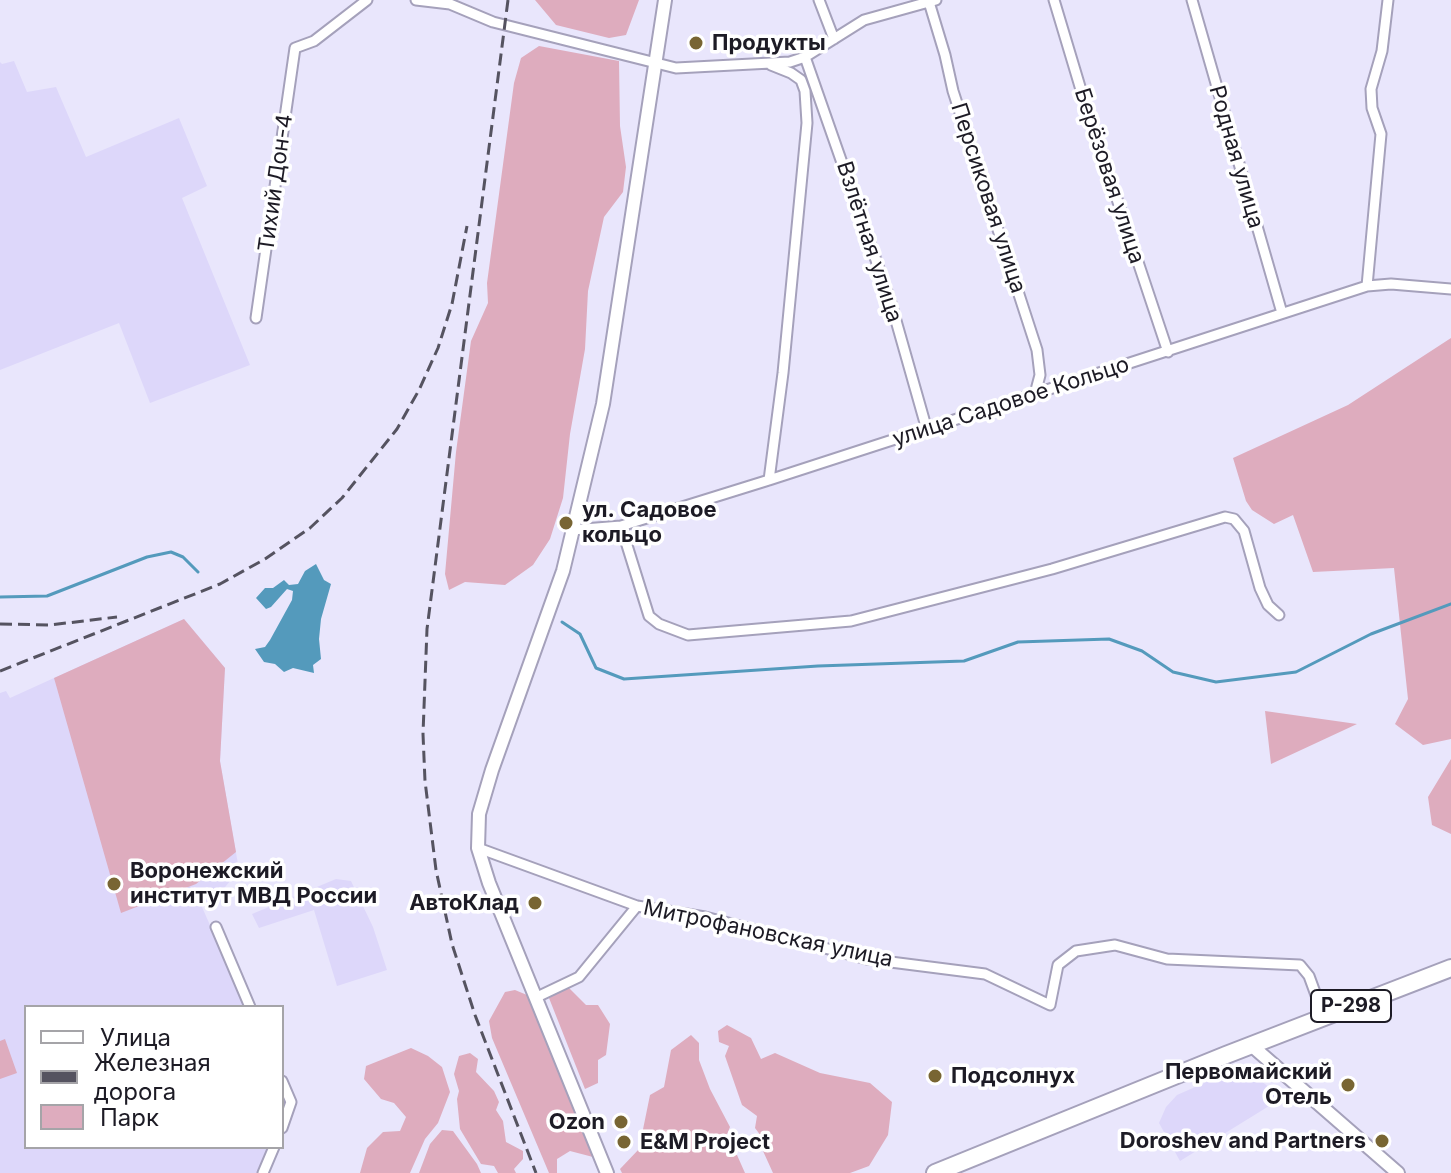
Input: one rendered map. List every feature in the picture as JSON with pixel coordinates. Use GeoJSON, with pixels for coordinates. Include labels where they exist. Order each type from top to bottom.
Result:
{"type":"FeatureCollection","features":[{"type":"Feature","properties":{"kind":"highway","name":"Р-298"},"geometry":{"type":"LineString","coordinates":[[935,1173],[1451,968]]}},
{"type":"Feature","properties":{"kind":"street","name":"Тихий Дон-4"},"geometry":{"type":"LineString","coordinates":[[256,318],[295,48],[314,41],[367,0]]}},
{"type":"Feature","properties":{"kind":"street"},"geometry":{"type":"LineString","coordinates":[[416,0],[451,2],[505,25],[676,68],[790,62],[805,57],[864,20],[933,1]]}},
{"type":"Feature","properties":{"kind":"street"},"geometry":{"type":"LineString","coordinates":[[607,1173],[489,883],[478,848],[479,814],[563,571],[603,404],[665,0]]}},
{"type":"Feature","properties":{"kind":"street"},"geometry":{"type":"LineString","coordinates":[[819,0],[834,39]]}},
{"type":"Feature","properties":{"kind":"street","name":"Берёзовая улица"},"geometry":{"type":"LineString","coordinates":[[1054,0],[1088,113],[1168,352]]}},
{"type":"Feature","properties":{"kind":"street","name":"Родная улица"},"geometry":{"type":"LineString","coordinates":[[1192,0],[1282,313]]}},
{"type":"Feature","properties":{"kind":"street"},"geometry":{"type":"LineString","coordinates":[[1367,286],[1381,134],[1372,108],[1371,89],[1382,51],[1388,0]]}},
{"type":"Feature","properties":{"kind":"street","name":"Персиковая улица"},"geometry":{"type":"LineString","coordinates":[[933,1],[953,91],[1037,350],[1040,375],[1035,394]]}},
{"type":"Feature","properties":{"kind":"street","name":"Взлётная улица"},"geometry":{"type":"LineString","coordinates":[[805,57],[891,303],[927,430]]}},
{"type":"Feature","properties":{"kind":"street"},"geometry":{"type":"LineString","coordinates":[[769,64],[801,80],[805,91],[807,123],[783,373],[769,480]]}},
{"type":"Feature","properties":{"kind":"street","name":"улица Садовое Кольцо"},"geometry":{"type":"LineString","coordinates":[[572,530],[621,526],[1367,286],[1391,284],[1451,289]]}},
{"type":"Feature","properties":{"kind":"street"},"geometry":{"type":"LineString","coordinates":[[621,526],[649,616],[659,624],[688,635],[851,621],[1052,569],[1225,517],[1234,519],[1244,531],[1260,588],[1268,605],[1279,615]]}},
{"type":"Feature","properties":{"kind":"street","name":"Митрофановская улица"},"geometry":{"type":"LineString","coordinates":[[478,848],[637,906],[705,917],[867,959],[985,974],[1050,1005],[1058,965],[1076,951],[1115,945],[1167,959],[1300,965],[1309,976],[1324,1017]]}},
{"type":"Feature","properties":{"kind":"street"},"geometry":{"type":"LineString","coordinates":[[537,997],[579,977],[637,906]]}},
{"type":"Feature","properties":{"kind":"street"},"geometry":{"type":"LineString","coordinates":[[216,927],[249,1005]]}},
{"type":"Feature","properties":{"kind":"street"},"geometry":{"type":"LineString","coordinates":[[1251,1045],[1398,1173]]}},
{"type":"Feature","properties":{"kind":"street"},"geometry":{"type":"LineString","coordinates":[[284,1086],[291,1102],[284,1122]]}},
{"type":"Feature","properties":{"kind":"street"},"geometry":{"type":"LineString","coordinates":[[263,1173],[273,1149]]}},
{"type":"Feature","properties":{"kind":"shaded area"},"geometry":{"type":"Polygon","coordinates":[[[14,61],[27,92],[56,87],[86,157],[179,118],[207,186],[182,198],[250,365],[150,403],[119,323],[0,370],[0,62],[14,61]]]}},
{"type":"Feature","properties":{"kind":"shaded area","name":"Воронежский институт МВД России"},"geometry":{"type":"Polygon","coordinates":[[[184,619],[225,668],[220,761],[239,870],[217,897],[202,907],[245,1005],[24,1005],[24,1149],[268,1149],[258,1173],[0,1173],[0,693],[6,691],[10,698],[184,619]]]}},
{"type":"Feature","properties":{"kind":"shaded area"},"geometry":{"type":"Polygon","coordinates":[[[336,879],[351,881],[373,927],[387,970],[337,986],[314,910],[259,928],[252,914],[336,879]]]}},
{"type":"Feature","properties":{"kind":"shaded area"},"geometry":{"type":"Polygon","coordinates":[[[1243,1066],[1282,1098],[1180,1161],[1159,1123],[1166,1107],[1177,1095],[1243,1066]]]}},
{"type":"Feature","properties":{"kind":"green space"},"geometry":{"type":"Polygon","coordinates":[[[535,0],[639,0],[626,35],[609,38],[556,25],[535,0]]]}},
{"type":"Feature","properties":{"kind":"green space"},"geometry":{"type":"Polygon","coordinates":[[[539,46],[619,61],[620,126],[626,167],[623,192],[604,217],[588,291],[585,349],[570,434],[563,498],[550,539],[533,565],[505,585],[465,582],[449,590],[445,574],[456,452],[471,341],[488,303],[487,283],[514,83],[521,58],[539,46]]]}},
{"type":"Feature","properties":{"kind":"green space"},"geometry":{"type":"Polygon","coordinates":[[[1451,338],[1451,739],[1423,745],[1395,724],[1408,699],[1394,568],[1313,572],[1293,515],[1274,524],[1252,510],[1246,501],[1233,458],[1348,405],[1451,338]]]}},
{"type":"Feature","properties":{"kind":"green space"},"geometry":{"type":"Polygon","coordinates":[[[184,619],[225,668],[220,761],[236,852],[196,884],[121,913],[54,678],[184,619]]]}},
{"type":"Feature","properties":{"kind":"green space"},"geometry":{"type":"Polygon","coordinates":[[[1265,711],[1357,724],[1271,764],[1265,711]]]}},
{"type":"Feature","properties":{"kind":"green space"},"geometry":{"type":"Polygon","coordinates":[[[1451,759],[1451,834],[1432,825],[1428,797],[1451,759]]]}},
{"type":"Feature","properties":{"kind":"green space"},"geometry":{"type":"Polygon","coordinates":[[[568,987],[586,1005],[598,1005],[610,1024],[606,1055],[598,1060],[598,1083],[585,1089],[549,998],[568,987]]]}},
{"type":"Feature","properties":{"kind":"green space"},"geometry":{"type":"Polygon","coordinates":[[[515,990],[527,995],[593,1157],[570,1151],[557,1159],[557,1173],[549,1173],[492,1038],[489,1021],[505,992],[515,990]]]}},
{"type":"Feature","properties":{"kind":"green space"},"geometry":{"type":"Polygon","coordinates":[[[727,1025],[751,1038],[761,1059],[775,1053],[820,1073],[870,1083],[892,1102],[888,1135],[869,1166],[850,1173],[773,1173],[763,1151],[764,1140],[755,1128],[757,1116],[742,1105],[725,1056],[729,1046],[719,1042],[718,1031],[727,1025]]]}},
{"type":"Feature","properties":{"kind":"green space"},"geometry":{"type":"Polygon","coordinates":[[[691,1035],[699,1043],[699,1060],[730,1127],[723,1152],[737,1155],[745,1173],[622,1173],[620,1169],[639,1149],[650,1095],[664,1087],[671,1050],[691,1035]]]}},
{"type":"Feature","properties":{"kind":"green space"},"geometry":{"type":"Polygon","coordinates":[[[5,1039],[17,1073],[0,1079],[0,1041],[5,1039]]]}},
{"type":"Feature","properties":{"kind":"green space"},"geometry":{"type":"Polygon","coordinates":[[[411,1048],[442,1067],[450,1092],[438,1123],[425,1139],[410,1173],[360,1173],[367,1148],[383,1132],[400,1131],[406,1117],[394,1103],[381,1099],[364,1079],[366,1066],[411,1048]]]}},
{"type":"Feature","properties":{"kind":"green space"},"geometry":{"type":"Polygon","coordinates":[[[470,1053],[478,1059],[476,1072],[494,1091],[499,1102],[496,1110],[503,1121],[506,1142],[523,1151],[523,1159],[514,1169],[516,1173],[498,1173],[494,1166],[481,1164],[460,1129],[459,1091],[454,1074],[459,1056],[470,1053]]]}},
{"type":"Feature","properties":{"kind":"green space"},"geometry":{"type":"Polygon","coordinates":[[[442,1130],[453,1131],[481,1173],[419,1173],[430,1144],[442,1130]]]}},
{"type":"Feature","properties":{"kind":"water"},"geometry":{"type":"Polygon","coordinates":[[[316,564],[324,580],[331,584],[321,619],[321,659],[313,665],[314,673],[293,668],[284,672],[275,664],[264,662],[255,649],[265,647],[270,640],[292,600],[293,591],[287,589],[266,609],[256,598],[265,588],[273,588],[284,580],[289,585],[298,584],[305,571],[316,564]]]}},
{"type":"Feature","properties":{"kind":"waterway"},"geometry":{"type":"LineString","coordinates":[[0,597],[47,596],[147,557],[171,552],[183,557],[198,572]]}},
{"type":"Feature","properties":{"kind":"waterway"},"geometry":{"type":"LineString","coordinates":[[562,622],[580,634],[596,668],[624,679],[818,666],[964,661],[1018,642],[1109,639],[1142,651],[1173,672],[1216,682],[1296,672],[1371,634],[1451,604]]}},
{"type":"Feature","properties":{"kind":"railway"},"geometry":{"type":"LineString","coordinates":[[508,0],[427,629],[423,734],[425,781],[436,870],[452,944],[475,1015],[536,1173]]}},
{"type":"Feature","properties":{"kind":"railway"},"geometry":{"type":"LineString","coordinates":[[0,671],[220,584],[265,559],[310,528],[342,498],[397,429],[419,390],[438,348],[452,304],[467,226]]}},
{"type":"Feature","properties":{"kind":"railway"},"geometry":{"type":"LineString","coordinates":[[0,624],[50,625],[117,617]]}},
{"type":"Feature","properties":{"kind":"place","name":"Продукты"},"geometry":{"type":"Point","coordinates":[696,43]}},
{"type":"Feature","properties":{"kind":"place","name":"ул. Садовое кольцо"},"geometry":{"type":"Point","coordinates":[566,523]}},
{"type":"Feature","properties":{"kind":"place","name":"Воронежский институт МВД России"},"geometry":{"type":"Point","coordinates":[114,884]}},
{"type":"Feature","properties":{"kind":"place","name":"АвтоКлад"},"geometry":{"type":"Point","coordinates":[535,903]}},
{"type":"Feature","properties":{"kind":"place","name":"Подсолнух"},"geometry":{"type":"Point","coordinates":[935,1076]}},
{"type":"Feature","properties":{"kind":"place","name":"Первомайский Отель"},"geometry":{"type":"Point","coordinates":[1348,1085]}},
{"type":"Feature","properties":{"kind":"place","name":"Ozon"},"geometry":{"type":"Point","coordinates":[621,1122]}},
{"type":"Feature","properties":{"kind":"place","name":"Doroshev and Partners"},"geometry":{"type":"Point","coordinates":[1382,1141]}},
{"type":"Feature","properties":{"kind":"place","name":"E&M Project"},"geometry":{"type":"Point","coordinates":[624,1142]}}]}
